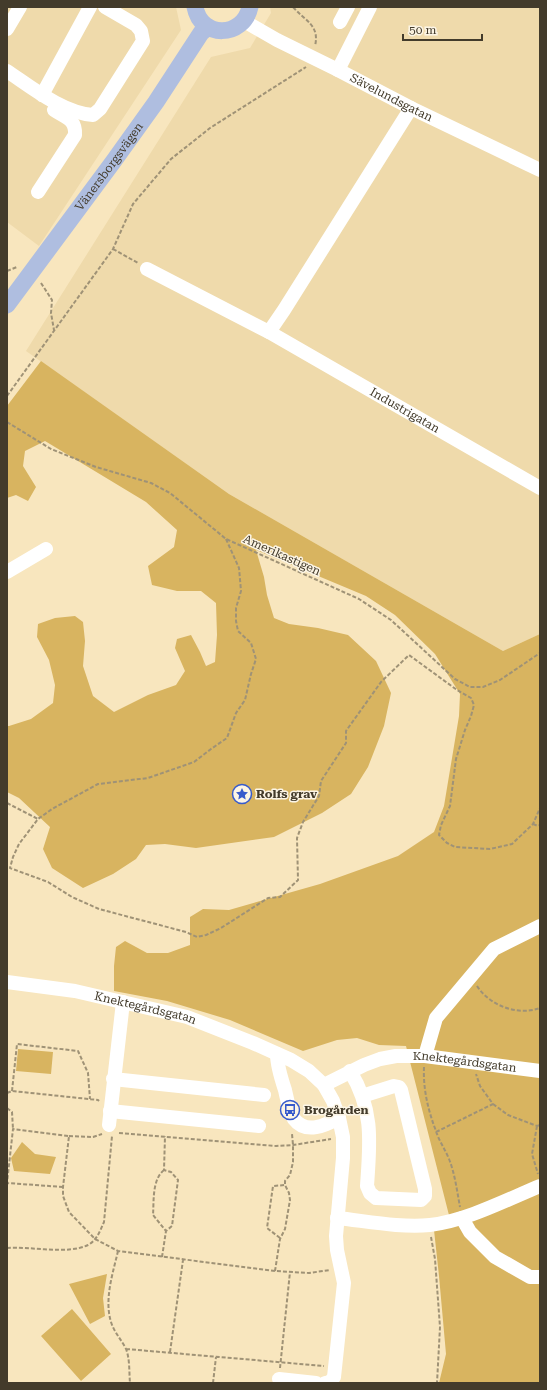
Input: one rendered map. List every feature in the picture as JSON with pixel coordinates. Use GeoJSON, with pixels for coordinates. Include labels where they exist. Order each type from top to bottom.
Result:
{"type":"FeatureCollection","features":[{"type":"Feature","properties":{"kind":"main road"},"geometry":{"type":"LineString","coordinates":[[195,7],[200,20],[208,26],[220,31],[233,29],[247,14]]}},
{"type":"Feature","properties":{"kind":"main road","name":"Vänersborgsvägen"},"geometry":{"type":"LineString","coordinates":[[7,305],[113,162],[156,102],[201,33],[208,26]]}},
{"type":"Feature","properties":{"kind":"street"},"geometry":{"type":"LineString","coordinates":[[7,29],[20,7]]}},
{"type":"Feature","properties":{"kind":"street"},"geometry":{"type":"LineString","coordinates":[[42,95],[90,7]]}},
{"type":"Feature","properties":{"kind":"street"},"geometry":{"type":"LineString","coordinates":[[7,71],[42,95],[82,114],[92,115],[100,109],[143,41],[141,31],[136,25],[105,7]]}},
{"type":"Feature","properties":{"kind":"street"},"geometry":{"type":"LineString","coordinates":[[340,22],[348,7]]}},
{"type":"Feature","properties":{"kind":"street"},"geometry":{"type":"LineString","coordinates":[[338,70],[370,7]]}},
{"type":"Feature","properties":{"kind":"street","name":"Sävelundsgatan"},"geometry":{"type":"LineString","coordinates":[[247,14],[310,56],[411,108],[540,170]]}},
{"type":"Feature","properties":{"kind":"street"},"geometry":{"type":"LineString","coordinates":[[7,82],[73,122],[76,127],[75,135],[38,192]]}},
{"type":"Feature","properties":{"kind":"street"},"geometry":{"type":"LineString","coordinates":[[269,332],[411,108]]}},
{"type":"Feature","properties":{"kind":"street","name":"Industrigatan"},"geometry":{"type":"LineString","coordinates":[[147,269],[269,332],[540,488]]}},
{"type":"Feature","properties":{"kind":"street"},"geometry":{"type":"LineString","coordinates":[[7,572],[46,549]]}},
{"type":"Feature","properties":{"kind":"street"},"geometry":{"type":"LineString","coordinates":[[425,1056],[436,1018],[494,949],[540,926]]}},
{"type":"Feature","properties":{"kind":"street","name":"Knektegårdsgatan"},"geometry":{"type":"LineString","coordinates":[[7,982],[75,991],[187,1017],[277,1054],[309,1071],[324,1085],[333,1101],[339,1118],[343,1137],[343,1158],[336,1236],[337,1250],[344,1283],[334,1377],[330,1382],[325,1383]]}},
{"type":"Feature","properties":{"kind":"street"},"geometry":{"type":"LineString","coordinates":[[106,1129],[105,1107],[113,1079],[123,1002]]}},
{"type":"Feature","properties":{"kind":"street"},"geometry":{"type":"LineString","coordinates":[[277,1054],[277,1062],[290,1110],[298,1123],[306,1127],[315,1128],[323,1126],[339,1118]]}},
{"type":"Feature","properties":{"kind":"street","name":"Knektegårdsgatan"},"geometry":{"type":"LineString","coordinates":[[324,1085],[350,1071],[380,1059],[396,1056],[425,1056],[477,1064],[540,1071]]}},
{"type":"Feature","properties":{"kind":"street"},"geometry":{"type":"LineString","coordinates":[[350,1071],[362,1096],[369,1122],[370,1136],[368,1186],[370,1193],[376,1198],[421,1200],[425,1196],[425,1190],[401,1090],[394,1086],[362,1096]]}},
{"type":"Feature","properties":{"kind":"street"},"geometry":{"type":"LineString","coordinates":[[113,1079],[264,1095]]}},
{"type":"Feature","properties":{"kind":"street"},"geometry":{"type":"LineString","coordinates":[[105,1107],[259,1126]]}},
{"type":"Feature","properties":{"kind":"street"},"geometry":{"type":"LineString","coordinates":[[337,1218],[412,1226],[429,1225],[462,1218],[540,1186]]}},
{"type":"Feature","properties":{"kind":"street"},"geometry":{"type":"LineString","coordinates":[[462,1218],[470,1232],[495,1257],[530,1277],[540,1277]]}},
{"type":"Feature","properties":{"kind":"street"},"geometry":{"type":"LineString","coordinates":[[279,1379],[316,1383]]}},
{"type":"Feature","properties":{"kind":"path"},"geometry":{"type":"LineString","coordinates":[[7,396],[113,249],[133,204],[171,159],[210,128],[306,67],[316,39],[315,29],[293,7]]}},
{"type":"Feature","properties":{"kind":"path"},"geometry":{"type":"LineString","coordinates":[[113,249],[147,269]]}},
{"type":"Feature","properties":{"kind":"path"},"geometry":{"type":"LineString","coordinates":[[29,275],[38,280],[52,300],[51,313],[54,331]]}},
{"type":"Feature","properties":{"kind":"path","name":"Amerikastigen"},"geometry":{"type":"LineString","coordinates":[[7,422],[51,449],[96,467],[151,483],[170,493],[226,539],[359,599],[391,620],[455,678],[470,687],[483,687],[500,680],[540,653]]}},
{"type":"Feature","properties":{"kind":"path"},"geometry":{"type":"LineString","coordinates":[[226,539],[239,568],[241,591],[236,608],[238,630],[251,642],[256,659],[245,700],[236,713],[227,738],[194,762],[148,778],[98,784],[52,809],[38,819],[20,844],[13,856],[10,868],[48,882],[72,897],[99,910],[186,932],[197,937],[222,928],[268,898],[280,897],[298,880],[297,838],[303,822],[319,796],[321,781],[346,744],[346,731],[381,682],[409,655],[457,690],[471,698],[474,705],[456,759],[450,806],[441,825],[439,835],[446,843],[455,847],[490,849],[512,844],[532,824],[540,808]]}},
{"type":"Feature","properties":{"kind":"path"},"geometry":{"type":"LineString","coordinates":[[7,803],[38,819]]}},
{"type":"Feature","properties":{"kind":"path"},"geometry":{"type":"LineString","coordinates":[[532,824],[538,826],[540,825]]}},
{"type":"Feature","properties":{"kind":"path"},"geometry":{"type":"LineString","coordinates":[[470,977],[480,991],[505,1008],[520,1011],[540,1008]]}},
{"type":"Feature","properties":{"kind":"path"},"geometry":{"type":"LineString","coordinates":[[12,1091],[17,1044],[78,1051],[88,1073],[90,1100]]}},
{"type":"Feature","properties":{"kind":"path"},"geometry":{"type":"LineString","coordinates":[[425,1056],[424,1077],[426,1102],[436,1132],[449,1159],[462,1218]]}},
{"type":"Feature","properties":{"kind":"path"},"geometry":{"type":"LineString","coordinates":[[477,1064],[476,1074],[480,1086],[493,1104],[508,1114],[537,1126],[540,1125]]}},
{"type":"Feature","properties":{"kind":"path"},"geometry":{"type":"LineString","coordinates":[[7,1093],[12,1091],[98,1100],[105,1107]]}},
{"type":"Feature","properties":{"kind":"path"},"geometry":{"type":"LineString","coordinates":[[436,1132],[493,1104]]}},
{"type":"Feature","properties":{"kind":"path"},"geometry":{"type":"LineString","coordinates":[[7,1108],[12,1112],[13,1129],[7,1183],[63,1188]]}},
{"type":"Feature","properties":{"kind":"path"},"geometry":{"type":"LineString","coordinates":[[537,1126],[532,1154],[540,1180]]}},
{"type":"Feature","properties":{"kind":"path"},"geometry":{"type":"LineString","coordinates":[[13,1129],[69,1136],[93,1137],[106,1129]]}},
{"type":"Feature","properties":{"kind":"path"},"geometry":{"type":"LineString","coordinates":[[7,1248],[72,1249],[89,1245],[95,1239],[104,1222],[111,1140],[114,1132],[276,1146],[294,1145],[343,1137]]}},
{"type":"Feature","properties":{"kind":"path"},"geometry":{"type":"LineString","coordinates":[[69,1136],[63,1188],[63,1196],[69,1212],[95,1239],[118,1251],[275,1271],[309,1273],[341,1268]]}},
{"type":"Feature","properties":{"kind":"path"},"geometry":{"type":"LineString","coordinates":[[164,1136],[164,1170]]}},
{"type":"Feature","properties":{"kind":"path"},"geometry":{"type":"LineString","coordinates":[[275,1271],[280,1239],[285,1229],[290,1200],[289,1193],[285,1185],[290,1175],[293,1162],[294,1145]]}},
{"type":"Feature","properties":{"kind":"path"},"geometry":{"type":"LineString","coordinates":[[162,1257],[166,1231],[172,1226],[178,1180],[171,1172],[164,1170]]}},
{"type":"Feature","properties":{"kind":"path"},"geometry":{"type":"LineString","coordinates":[[164,1170],[156,1179],[153,1215],[166,1231]]}},
{"type":"Feature","properties":{"kind":"path"},"geometry":{"type":"LineString","coordinates":[[280,1239],[267,1228],[273,1186],[285,1185]]}},
{"type":"Feature","properties":{"kind":"path"},"geometry":{"type":"LineString","coordinates":[[429,1225],[435,1259],[440,1327],[437,1383]]}},
{"type":"Feature","properties":{"kind":"path"},"geometry":{"type":"LineString","coordinates":[[118,1251],[108,1299],[109,1313],[116,1335],[126,1349],[130,1383]]}},
{"type":"Feature","properties":{"kind":"path"},"geometry":{"type":"LineString","coordinates":[[170,1352],[183,1260]]}},
{"type":"Feature","properties":{"kind":"path"},"geometry":{"type":"LineString","coordinates":[[280,1362],[290,1272]]}},
{"type":"Feature","properties":{"kind":"path"},"geometry":{"type":"LineString","coordinates":[[126,1349],[335,1367]]}},
{"type":"Feature","properties":{"kind":"path"},"geometry":{"type":"LineString","coordinates":[[213,1383],[216,1357]]}},
{"type":"Feature","properties":{"kind":"shaded area"},"geometry":{"type":"Polygon","coordinates":[[[7,7],[176,7],[181,30],[39,246],[7,222],[7,7]]]}},
{"type":"Feature","properties":{"kind":"shaded area"},"geometry":{"type":"Polygon","coordinates":[[[270,7],[540,7],[540,634],[503,651],[229,494],[26,351],[211,57],[250,48],[271,13],[270,7]]]}},
{"type":"Feature","properties":{"kind":"shaded area"},"geometry":{"type":"Polygon","coordinates":[[[41,361],[229,494],[503,651],[540,634],[540,1383],[439,1383],[446,1354],[434,1230],[452,1227],[406,1046],[379,1045],[357,1038],[337,1040],[303,1051],[230,1020],[167,1001],[114,991],[116,947],[125,941],[147,953],[168,953],[190,945],[190,917],[203,909],[229,910],[320,884],[398,856],[434,832],[444,806],[459,716],[460,694],[435,654],[395,615],[366,596],[256,550],[274,618],[289,624],[318,628],[348,635],[376,661],[391,693],[384,726],[368,767],[351,794],[322,813],[274,837],[196,848],[165,844],[146,845],[136,859],[113,874],[83,888],[52,868],[43,849],[50,827],[19,798],[7,792],[7,726],[31,719],[53,703],[55,685],[49,660],[37,637],[38,624],[55,618],[75,616],[83,622],[85,641],[83,666],[93,696],[114,712],[148,695],[176,685],[185,671],[175,648],[177,639],[191,635],[206,666],[215,662],[217,635],[216,603],[201,591],[177,591],[152,585],[148,566],[174,547],[177,530],[146,502],[45,441],[25,451],[23,466],[36,487],[28,501],[16,495],[7,498],[7,406],[41,361]]]}},
{"type":"Feature","properties":{"kind":"shaded area"},"geometry":{"type":"Polygon","coordinates":[[[18,1049],[53,1052],[51,1074],[16,1071],[18,1049]]]}},
{"type":"Feature","properties":{"kind":"shaded area"},"geometry":{"type":"Polygon","coordinates":[[[22,1142],[35,1154],[56,1157],[50,1174],[14,1171],[11,1158],[22,1142]]]}},
{"type":"Feature","properties":{"kind":"shaded area"},"geometry":{"type":"Polygon","coordinates":[[[107,1274],[103,1298],[105,1316],[90,1324],[69,1284],[107,1274]]]}},
{"type":"Feature","properties":{"kind":"shaded area"},"geometry":{"type":"Polygon","coordinates":[[[72,1309],[111,1354],[81,1381],[41,1336],[72,1309]]]}},
{"type":"Feature","properties":{"kind":"place","name":"Rolfs grav"},"geometry":{"type":"Point","coordinates":[242,794]}},
{"type":"Feature","properties":{"kind":"place","name":"Brogården"},"geometry":{"type":"Point","coordinates":[290,1110]}}]}
